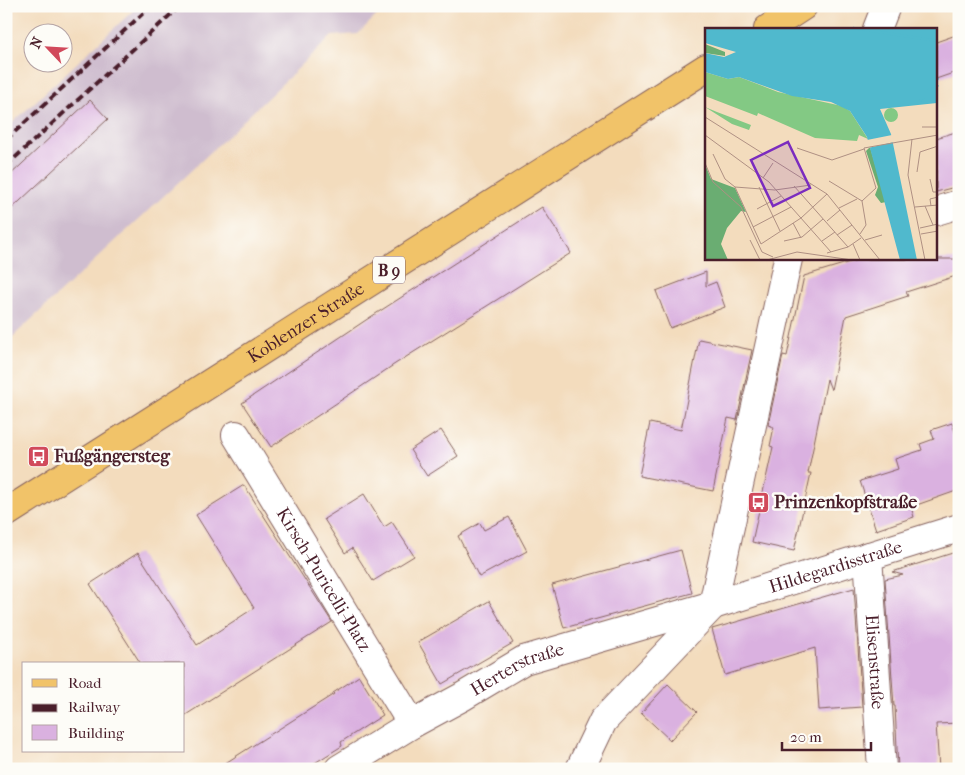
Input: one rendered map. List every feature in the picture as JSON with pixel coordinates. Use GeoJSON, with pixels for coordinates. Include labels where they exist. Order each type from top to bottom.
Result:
{"type":"FeatureCollection","features":[{"type":"Feature","properties":{"kind":"main road"},"geometry":{"type":"LineString","coordinates":[[770,28],[803,6]]}},
{"type":"Feature","properties":{"kind":"main road","name":"Koblenzer Straße"},"geometry":{"type":"LineString","coordinates":[[6,513],[705,69]]}},
{"type":"Feature","properties":{"kind":"street"},"geometry":{"type":"LineString","coordinates":[[877,28],[886,6]]}},
{"type":"Feature","properties":{"kind":"street"},"geometry":{"type":"LineString","coordinates":[[938,209],[959,204]]}},
{"type":"Feature","properties":{"kind":"street"},"geometry":{"type":"LineString","coordinates":[[580,769],[603,721],[713,605],[788,260]]}},
{"type":"Feature","properties":{"kind":"street","name":"Kirsch-Puricelli-Platz"},"geometry":{"type":"LineString","coordinates":[[236,435],[412,724]]}},
{"type":"Feature","properties":{"kind":"street","name":"Hildegardisstraße"},"geometry":{"type":"LineString","coordinates":[[713,605],[959,528]]}},
{"type":"Feature","properties":{"kind":"street","name":"Elisenstraße"},"geometry":{"type":"LineString","coordinates":[[868,556],[882,769]]}},
{"type":"Feature","properties":{"kind":"street","name":"Herterstraße"},"geometry":{"type":"LineString","coordinates":[[339,769],[412,724],[524,660],[713,605]]}},
{"type":"Feature","properties":{"kind":"shaded area"},"geometry":{"type":"Polygon","coordinates":[[[138,6],[386,6],[358,34],[332,36],[6,343],[6,129],[67,72],[72,72],[72,68],[138,6]]]}},
{"type":"Feature","properties":{"kind":"building"},"geometry":{"type":"Polygon","coordinates":[[[959,34],[959,71],[938,78],[938,41],[959,34]]]}},
{"type":"Feature","properties":{"kind":"building"},"geometry":{"type":"Polygon","coordinates":[[[90,100],[108,119],[6,214],[6,179],[90,100]]]}},
{"type":"Feature","properties":{"kind":"building"},"geometry":{"type":"Polygon","coordinates":[[[959,131],[959,186],[938,191],[938,137],[959,131]]]}},
{"type":"Feature","properties":{"kind":"building"},"geometry":{"type":"Polygon","coordinates":[[[542,207],[571,253],[395,364],[271,447],[242,403],[366,320],[542,207]]]}},
{"type":"Feature","properties":{"kind":"building"},"geometry":{"type":"Polygon","coordinates":[[[959,259],[959,275],[906,292],[908,296],[846,316],[831,390],[827,379],[808,473],[811,473],[794,551],[752,542],[773,447],[770,446],[774,427],[768,425],[783,355],[787,356],[804,276],[857,260],[959,259]]]}},
{"type":"Feature","properties":{"kind":"building"},"geometry":{"type":"Polygon","coordinates":[[[706,272],[706,286],[716,282],[725,307],[670,328],[656,291],[706,272]]]}},
{"type":"Feature","properties":{"kind":"building"},"geometry":{"type":"Polygon","coordinates":[[[699,339],[752,350],[737,420],[728,418],[713,491],[639,476],[650,423],[681,430],[699,339]]]}},
{"type":"Feature","properties":{"kind":"building"},"geometry":{"type":"Polygon","coordinates":[[[952,423],[959,444],[959,490],[911,507],[914,517],[876,530],[860,481],[898,469],[895,459],[922,450],[920,444],[934,439],[931,430],[952,423]]]}},
{"type":"Feature","properties":{"kind":"building"},"geometry":{"type":"Polygon","coordinates":[[[441,430],[458,456],[427,476],[410,450],[441,430]]]}},
{"type":"Feature","properties":{"kind":"building"},"geometry":{"type":"Polygon","coordinates":[[[244,485],[332,622],[185,715],[185,662],[140,662],[90,584],[138,553],[197,645],[254,608],[196,515],[244,485]]]}},
{"type":"Feature","properties":{"kind":"building"},"geometry":{"type":"Polygon","coordinates":[[[364,494],[384,527],[392,522],[414,556],[373,581],[352,548],[345,553],[324,519],[364,494]]]}},
{"type":"Feature","properties":{"kind":"building"},"geometry":{"type":"Polygon","coordinates":[[[509,517],[527,551],[479,577],[458,536],[480,523],[484,530],[509,517]]]}},
{"type":"Feature","properties":{"kind":"building"},"geometry":{"type":"Polygon","coordinates":[[[681,550],[692,593],[564,628],[552,585],[681,550]]]}},
{"type":"Feature","properties":{"kind":"building"},"geometry":{"type":"Polygon","coordinates":[[[959,551],[959,663],[955,663],[959,723],[936,724],[939,769],[898,769],[885,579],[903,575],[892,572],[959,551]]]}},
{"type":"Feature","properties":{"kind":"building"},"geometry":{"type":"Polygon","coordinates":[[[854,588],[862,707],[819,710],[815,648],[725,675],[712,629],[854,588]]]}},
{"type":"Feature","properties":{"kind":"building"},"geometry":{"type":"Polygon","coordinates":[[[489,601],[513,643],[442,684],[418,642],[489,601]]]}},
{"type":"Feature","properties":{"kind":"building"},"geometry":{"type":"Polygon","coordinates":[[[359,676],[383,715],[341,742],[342,746],[305,769],[216,769],[334,694],[359,676]]]}},
{"type":"Feature","properties":{"kind":"building"},"geometry":{"type":"Polygon","coordinates":[[[668,684],[697,712],[670,740],[641,713],[668,684]]]}},
{"type":"Feature","properties":{"kind":"railway"},"geometry":{"type":"LineString","coordinates":[[6,140],[151,6]]}},
{"type":"Feature","properties":{"kind":"railway"},"geometry":{"type":"LineString","coordinates":[[6,166],[180,6]]}},
{"type":"Feature","properties":{"kind":"place","name":"Fußgängersteg"},"geometry":{"type":"Point","coordinates":[38,456]}},
{"type":"Feature","properties":{"kind":"place","name":"Prinzenkopfstraße"},"geometry":{"type":"Point","coordinates":[758,502]}}]}
